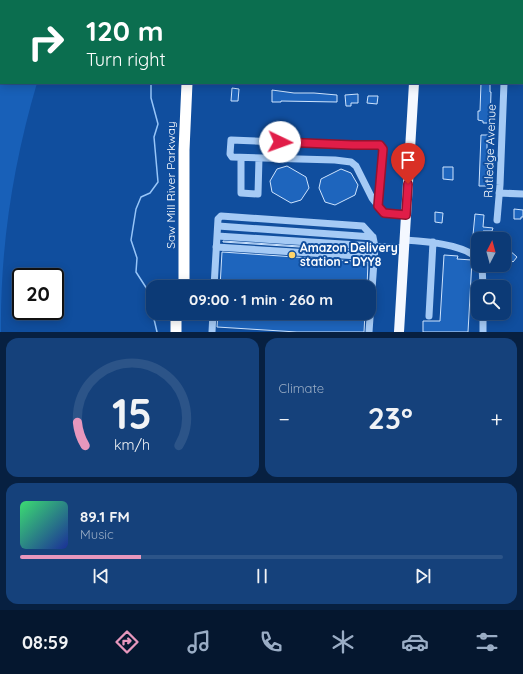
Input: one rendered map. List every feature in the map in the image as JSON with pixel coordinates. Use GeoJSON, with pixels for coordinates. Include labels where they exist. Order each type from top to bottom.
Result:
{"type":"FeatureCollection","features":[{"type":"Feature","properties":{"kind":"highway","name":"Saw Mill River Parkway"},"geometry":{"type":"LineString","coordinates":[[177,280],[177,138],[179,84]]}},
{"type":"Feature","properties":{"kind":"highway","name":"Saw Mill River Parkway"},"geometry":{"type":"LineString","coordinates":[[184,280],[184,155],[187,84]]}},
{"type":"Feature","properties":{"kind":"highway"},"geometry":{"type":"LineString","coordinates":[[176,320],[176,332]]}},
{"type":"Feature","properties":{"kind":"highway"},"geometry":{"type":"LineString","coordinates":[[183,332],[184,320]]}},
{"type":"Feature","properties":{"kind":"main road"},"geometry":{"type":"LineString","coordinates":[[399,332],[414,84]]}},
{"type":"Feature","properties":{"kind":"street","name":"Rutledge Avenue"},"geometry":{"type":"LineString","coordinates":[[497,220],[504,84]]}},
{"type":"Feature","properties":{"kind":"street"},"geometry":{"type":"LineString","coordinates":[[378,206],[383,149],[380,145],[231,140],[230,154],[232,157],[335,160],[351,162],[356,166],[372,198],[378,206],[384,213],[406,215]]}},
{"type":"Feature","properties":{"kind":"street"},"geometry":{"type":"LineString","coordinates":[[241,158],[241,193],[258,194],[259,158]]}},
{"type":"Feature","properties":{"kind":"street"},"geometry":{"type":"LineString","coordinates":[[499,193],[523,194]]}},
{"type":"Feature","properties":{"kind":"street"},"geometry":{"type":"LineString","coordinates":[[214,280],[218,223],[221,216],[362,226],[373,237],[375,247],[369,332]]}},
{"type":"Feature","properties":{"kind":"street"},"geometry":{"type":"LineString","coordinates":[[218,223],[373,237]]}},
{"type":"Feature","properties":{"kind":"street"},"geometry":{"type":"LineString","coordinates":[[217,236],[375,247],[433,242],[471,253]]}},
{"type":"Feature","properties":{"kind":"street"},"geometry":{"type":"LineString","coordinates":[[429,316],[433,242]]}},
{"type":"Feature","properties":{"kind":"street"},"geometry":{"type":"LineString","coordinates":[[216,247],[374,258]]}},
{"type":"Feature","properties":{"kind":"street"},"geometry":{"type":"LineString","coordinates":[[212,332],[213,320]]}},
{"type":"Feature","properties":{"kind":"street"},"geometry":{"type":"LineString","coordinates":[[483,320],[483,332]]}},
{"type":"Feature","properties":{"kind":"shaded area"},"geometry":{"type":"Polygon","coordinates":[[[0,84],[37,84],[21,144],[10,206],[3,269],[0,332],[0,84]]]}},
{"type":"Feature","properties":{"kind":"building"},"geometry":{"type":"Polygon","coordinates":[[[481,84],[490,84],[490,123],[483,123],[483,121],[478,120],[478,111],[480,111],[481,84]]]}},
{"type":"Feature","properties":{"kind":"building"},"geometry":{"type":"Polygon","coordinates":[[[232,88],[239,89],[238,101],[231,101],[232,88]]]}},
{"type":"Feature","properties":{"kind":"building"},"geometry":{"type":"Polygon","coordinates":[[[272,90],[294,93],[337,95],[337,102],[272,102],[272,90]]]}},
{"type":"Feature","properties":{"kind":"building"},"geometry":{"type":"Polygon","coordinates":[[[358,94],[358,103],[351,103],[351,106],[346,106],[345,95],[358,94]]]}},
{"type":"Feature","properties":{"kind":"building"},"geometry":{"type":"Polygon","coordinates":[[[368,96],[378,96],[377,104],[367,103],[368,96]]]}},
{"type":"Feature","properties":{"kind":"building"},"geometry":{"type":"Polygon","coordinates":[[[481,135],[490,135],[489,143],[487,143],[487,186],[479,186],[481,135]]]}},
{"type":"Feature","properties":{"kind":"building"},"geometry":{"type":"Polygon","coordinates":[[[287,166],[306,177],[309,188],[301,200],[291,203],[272,192],[270,181],[277,169],[287,166]]]}},
{"type":"Feature","properties":{"kind":"building"},"geometry":{"type":"Polygon","coordinates":[[[443,167],[453,167],[453,180],[443,179],[443,167]]]}},
{"type":"Feature","properties":{"kind":"building"},"geometry":{"type":"Polygon","coordinates":[[[341,169],[351,173],[358,185],[355,195],[335,205],[325,202],[319,188],[321,179],[341,169]]]}},
{"type":"Feature","properties":{"kind":"building"},"geometry":{"type":"Polygon","coordinates":[[[514,209],[523,210],[523,217],[521,217],[521,219],[514,219],[514,209]]]}},
{"type":"Feature","properties":{"kind":"building"},"geometry":{"type":"Polygon","coordinates":[[[435,212],[443,213],[442,223],[435,222],[435,212]]]}},
{"type":"Feature","properties":{"kind":"building"},"geometry":{"type":"Polygon","coordinates":[[[475,214],[484,215],[483,227],[493,228],[492,231],[473,232],[475,214]]]}},
{"type":"Feature","properties":{"kind":"building"},"geometry":{"type":"Polygon","coordinates":[[[223,242],[361,250],[361,251],[223,242]]]}},
{"type":"Feature","properties":{"kind":"building"},"geometry":{"type":"Polygon","coordinates":[[[222,252],[368,262],[367,280],[220,280],[222,252]]]}},
{"type":"Feature","properties":{"kind":"building"},"geometry":{"type":"Polygon","coordinates":[[[511,252],[517,257],[513,262],[511,260],[511,252]]]}},
{"type":"Feature","properties":{"kind":"building"},"geometry":{"type":"Polygon","coordinates":[[[444,255],[458,256],[457,259],[471,260],[468,332],[423,332],[423,321],[440,321],[444,255]]]}},
{"type":"Feature","properties":{"kind":"building"},"geometry":{"type":"Polygon","coordinates":[[[218,320],[365,320],[364,332],[297,332],[217,327],[218,320]]]}},
{"type":"Feature","properties":{"kind":"waterway"},"geometry":{"type":"LineString","coordinates":[[151,84],[151,98],[158,124],[154,137],[158,182],[150,193],[141,197],[136,209],[131,240],[137,258],[136,272],[147,289],[157,332]]}},
{"type":"Feature","properties":{"kind":"place","name":"Amazon Delivery station - DYY8"},"geometry":{"type":"Point","coordinates":[292,255]}},
{"type":"Feature","properties":{"kind":"route"},"geometry":{"type":"LineString","coordinates":[[280,142],[380,145],[383,149],[378,206],[384,213],[406,215],[408,184]]}}]}
